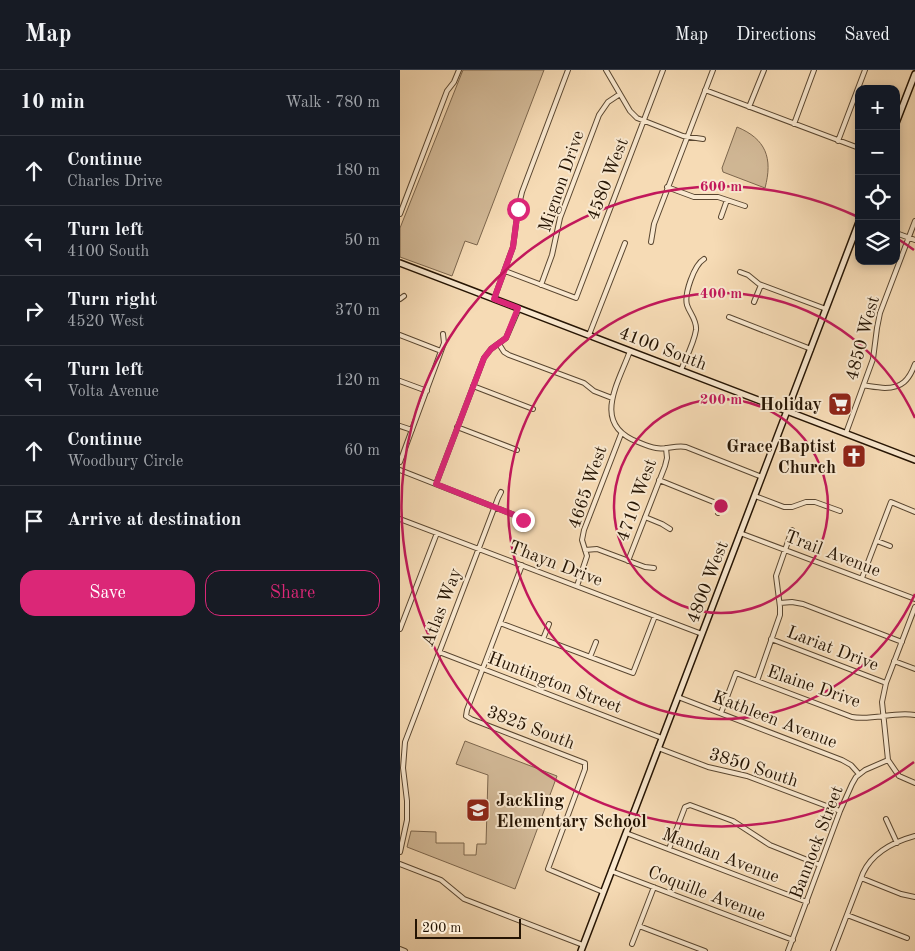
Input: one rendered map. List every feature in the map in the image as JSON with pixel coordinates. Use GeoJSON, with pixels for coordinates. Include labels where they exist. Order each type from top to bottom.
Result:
{"type":"FeatureCollection","features":[{"type":"Feature","properties":{"kind":"main road"},"geometry":{"type":"LineString","coordinates":[[900,113],[915,74]]}},
{"type":"Feature","properties":{"kind":"main road","name":"4800 West"},"geometry":{"type":"LineString","coordinates":[[581,951],[855,233]]}},
{"type":"Feature","properties":{"kind":"main road","name":"4100 South"},"geometry":{"type":"LineString","coordinates":[[400,263],[915,460]]}},
{"type":"Feature","properties":{"kind":"street"},"geometry":{"type":"LineString","coordinates":[[400,214],[447,91],[454,82],[459,70]]}},
{"type":"Feature","properties":{"kind":"street"},"geometry":{"type":"LineString","coordinates":[[494,299],[513,247],[522,192],[568,70]]}},
{"type":"Feature","properties":{"kind":"street"},"geometry":{"type":"LineString","coordinates":[[606,70],[632,113],[644,121],[687,137],[703,139]]}},
{"type":"Feature","properties":{"kind":"street","name":"4580 West"},"geometry":{"type":"LineString","coordinates":[[541,285],[576,298],[663,70]]}},
{"type":"Feature","properties":{"kind":"street"},"geometry":{"type":"LineString","coordinates":[[651,242],[654,224],[713,70]]}},
{"type":"Feature","properties":{"kind":"street"},"geometry":{"type":"LineString","coordinates":[[749,107],[764,70]]}},
{"type":"Feature","properties":{"kind":"street"},"geometry":{"type":"LineString","coordinates":[[794,124],[814,70]]}},
{"type":"Feature","properties":{"kind":"street"},"geometry":{"type":"LineString","coordinates":[[838,140],[865,70]]}},
{"type":"Feature","properties":{"kind":"street"},"geometry":{"type":"LineString","coordinates":[[705,90],[855,146]]}},
{"type":"Feature","properties":{"kind":"street","name":"Mignon Drive"},"geometry":{"type":"LineString","coordinates":[[541,285],[550,260],[560,218],[599,115],[608,102],[620,94]]}},
{"type":"Feature","properties":{"kind":"street"},"geometry":{"type":"LineString","coordinates":[[668,188],[697,198],[718,197],[745,206]]}},
{"type":"Feature","properties":{"kind":"street"},"geometry":{"type":"LineString","coordinates":[[721,217],[728,200]]}},
{"type":"Feature","properties":{"kind":"street","name":"4850 West"},"geometry":{"type":"LineString","coordinates":[[846,433],[874,355],[879,317],[915,221]]}},
{"type":"Feature","properties":{"kind":"street"},"geometry":{"type":"LineString","coordinates":[[900,235],[915,240]]}},
{"type":"Feature","properties":{"kind":"street"},"geometry":{"type":"LineString","coordinates":[[589,335],[625,243]]}},
{"type":"Feature","properties":{"kind":"street"},"geometry":{"type":"LineString","coordinates":[[681,370],[696,328],[687,304],[687,293],[697,265],[704,260]]}},
{"type":"Feature","properties":{"kind":"street"},"geometry":{"type":"LineString","coordinates":[[505,271],[541,285]]}},
{"type":"Feature","properties":{"kind":"street"},"geometry":{"type":"LineString","coordinates":[[740,272],[748,275],[761,285],[826,309]]}},
{"type":"Feature","properties":{"kind":"street"},"geometry":{"type":"LineString","coordinates":[[754,302],[761,285]]}},
{"type":"Feature","properties":{"kind":"street"},"geometry":{"type":"LineString","coordinates":[[400,299],[404,296]]}},
{"type":"Feature","properties":{"kind":"street"},"geometry":{"type":"LineString","coordinates":[[436,484],[486,355],[508,336],[518,308]]}},
{"type":"Feature","properties":{"kind":"street"},"geometry":{"type":"LineString","coordinates":[[729,317],[811,349]]}},
{"type":"Feature","properties":{"kind":"street"},"geometry":{"type":"LineString","coordinates":[[400,462],[442,351],[445,342],[443,334]]}},
{"type":"Feature","properties":{"kind":"street"},"geometry":{"type":"LineString","coordinates":[[400,335],[442,351]]}},
{"type":"Feature","properties":{"kind":"street"},"geometry":{"type":"LineString","coordinates":[[499,344],[504,352],[509,355],[585,384],[594,391],[612,398]]}},
{"type":"Feature","properties":{"kind":"street"},"geometry":{"type":"LineString","coordinates":[[630,351],[610,405],[612,419],[621,434],[652,448],[686,447],[762,477]]}},
{"type":"Feature","properties":{"kind":"street"},"geometry":{"type":"LineString","coordinates":[[864,385],[895,387],[913,377],[915,364]]}},
{"type":"Feature","properties":{"kind":"street"},"geometry":{"type":"LineString","coordinates":[[400,381],[426,391]]}},
{"type":"Feature","properties":{"kind":"street"},"geometry":{"type":"LineString","coordinates":[[473,386],[533,409]]}},
{"type":"Feature","properties":{"kind":"street"},"geometry":{"type":"LineString","coordinates":[[400,426],[412,430]]}},
{"type":"Feature","properties":{"kind":"street"},"geometry":{"type":"LineString","coordinates":[[457,427],[517,450]]}},
{"type":"Feature","properties":{"kind":"street","name":"4665 West"},"geometry":{"type":"LineString","coordinates":[[577,586],[586,560],[582,540],[584,530],[621,434]]}},
{"type":"Feature","properties":{"kind":"street","name":"4710 West"},"geometry":{"type":"LineString","coordinates":[[628,561],[667,458],[666,448]]}},
{"type":"Feature","properties":{"kind":"street"},"geometry":{"type":"LineString","coordinates":[[400,470],[523,520]]}},
{"type":"Feature","properties":{"kind":"street"},"geometry":{"type":"LineString","coordinates":[[659,480],[721,505],[718,513]]}},
{"type":"Feature","properties":{"kind":"street","name":"Atlas Way"},"geometry":{"type":"LineString","coordinates":[[400,852],[406,832],[407,813],[402,758],[409,730],[501,492]]}},
{"type":"Feature","properties":{"kind":"street"},"geometry":{"type":"LineString","coordinates":[[755,496],[784,506],[792,507],[806,502],[815,502],[840,511]]}},
{"type":"Feature","properties":{"kind":"street"},"geometry":{"type":"LineString","coordinates":[[862,578],[892,502],[915,512]]}},
{"type":"Feature","properties":{"kind":"street"},"geometry":{"type":"LineString","coordinates":[[645,517],[670,529]]}},
{"type":"Feature","properties":{"kind":"street","name":"Thayn Drive"},"geometry":{"type":"LineString","coordinates":[[400,519],[702,634]]}},
{"type":"Feature","properties":{"kind":"street"},"geometry":{"type":"LineString","coordinates":[[757,680],[780,615],[776,576],[792,530]]}},
{"type":"Feature","properties":{"kind":"street"},"geometry":{"type":"LineString","coordinates":[[400,629],[437,533]]}},
{"type":"Feature","properties":{"kind":"street","name":"Trail Avenue"},"geometry":{"type":"LineString","coordinates":[[740,533],[915,599]]}},
{"type":"Feature","properties":{"kind":"street"},"geometry":{"type":"LineString","coordinates":[[877,541],[890,546]]}},
{"type":"Feature","properties":{"kind":"street"},"geometry":{"type":"LineString","coordinates":[[585,550],[595,548],[645,567],[654,568]]}},
{"type":"Feature","properties":{"kind":"street"},"geometry":{"type":"LineString","coordinates":[[483,669],[522,565]]}},
{"type":"Feature","properties":{"kind":"street"},"geometry":{"type":"LineString","coordinates":[[780,603],[800,603],[902,642]]}},
{"type":"Feature","properties":{"kind":"street"},"geometry":{"type":"LineString","coordinates":[[915,607],[882,697],[888,760],[899,776],[915,783]]}},
{"type":"Feature","properties":{"kind":"street"},"geometry":{"type":"LineString","coordinates":[[500,623],[633,673],[655,616]]}},
{"type":"Feature","properties":{"kind":"street"},"geometry":{"type":"LineString","coordinates":[[543,639],[549,624]]}},
{"type":"Feature","properties":{"kind":"street","name":"Lariat Drive"},"geometry":{"type":"LineString","coordinates":[[771,639],[886,683]]}},
{"type":"Feature","properties":{"kind":"street"},"geometry":{"type":"LineString","coordinates":[[590,657],[596,642]]}},
{"type":"Feature","properties":{"kind":"street","name":"Huntington Street"},"geometry":{"type":"LineString","coordinates":[[438,652],[662,738]]}},
{"type":"Feature","properties":{"kind":"street"},"geometry":{"type":"LineString","coordinates":[[894,661],[915,669]]}},
{"type":"Feature","properties":{"kind":"street","name":"3825 South"},"geometry":{"type":"LineString","coordinates":[[483,669],[466,716],[586,764],[548,869],[603,892]]}},
{"type":"Feature","properties":{"kind":"street","name":"Elaine Drive"},"geometry":{"type":"LineString","coordinates":[[721,713],[736,672],[852,717],[915,715]]}},
{"type":"Feature","properties":{"kind":"street","name":"Kathleen Avenue"},"geometry":{"type":"LineString","coordinates":[[678,697],[845,761],[859,774]]}},
{"type":"Feature","properties":{"kind":"street","name":"3850 South"},"geometry":{"type":"LineString","coordinates":[[658,748],[708,767],[747,776],[840,811]]}},
{"type":"Feature","properties":{"kind":"street","name":"Bannock Street"},"geometry":{"type":"LineString","coordinates":[[788,951],[840,811],[852,784],[859,774],[870,767],[888,760]]}},
{"type":"Feature","properties":{"kind":"street"},"geometry":{"type":"LineString","coordinates":[[668,850],[683,812],[687,805],[692,805],[733,821],[770,845],[820,865]]}},
{"type":"Feature","properties":{"kind":"street"},"geometry":{"type":"LineString","coordinates":[[886,819],[897,843]]}},
{"type":"Feature","properties":{"kind":"street","name":"Mandan Avenue"},"geometry":{"type":"LineString","coordinates":[[626,833],[807,902]]}},
{"type":"Feature","properties":{"kind":"street"},"geometry":{"type":"LineString","coordinates":[[833,951],[867,865],[876,855],[897,843],[915,836]]}},
{"type":"Feature","properties":{"kind":"street"},"geometry":{"type":"LineString","coordinates":[[400,864],[444,881],[464,899],[583,945]]}},
{"type":"Feature","properties":{"kind":"street","name":"Coquille Avenue"},"geometry":{"type":"LineString","coordinates":[[612,871],[792,940]]}},
{"type":"Feature","properties":{"kind":"street"},"geometry":{"type":"LineString","coordinates":[[861,878],[915,897]]}},
{"type":"Feature","properties":{"kind":"street"},"geometry":{"type":"LineString","coordinates":[[632,944],[654,887]]}},
{"type":"Feature","properties":{"kind":"street"},"geometry":{"type":"LineString","coordinates":[[847,916],[907,938]]}},
{"type":"Feature","properties":{"kind":"street"},"geometry":{"type":"LineString","coordinates":[[639,926],[705,951]]}},
{"type":"Feature","properties":{"kind":"street"},"geometry":{"type":"LineString","coordinates":[[400,949],[406,951]]}},
{"type":"Feature","properties":{"kind":"shaded area"},"geometry":{"type":"Polygon","coordinates":[[[463,70],[544,70],[477,245],[465,241],[452,276],[400,257],[400,228],[463,70]]]}},
{"type":"Feature","properties":{"kind":"shaded area"},"geometry":{"type":"Polygon","coordinates":[[[737,127],[755,137],[765,151],[768,168],[765,188],[723,172],[722,168],[737,127]]]}},
{"type":"Feature","properties":{"kind":"shaded area"},"geometry":{"type":"Polygon","coordinates":[[[465,741],[557,776],[515,889],[407,847],[411,831],[436,832],[436,843],[464,843],[464,855],[476,855],[477,844],[486,844],[488,775],[456,764],[465,741]]]}},
{"type":"Feature","properties":{"kind":"place","name":"Holiday"},"geometry":{"type":"Point","coordinates":[840,404]}},
{"type":"Feature","properties":{"kind":"place","name":"Grace Baptist Church"},"geometry":{"type":"Point","coordinates":[854,456]}},
{"type":"Feature","properties":{"kind":"place","name":"Jackling Elementary School"},"geometry":{"type":"Point","coordinates":[478,810]}},
{"type":"Feature","properties":{"kind":"route"},"geometry":{"type":"LineString","coordinates":[[518,209],[513,247],[494,299],[518,308],[509,334],[503,342],[491,349],[484,358],[436,484],[523,520]]}}]}
